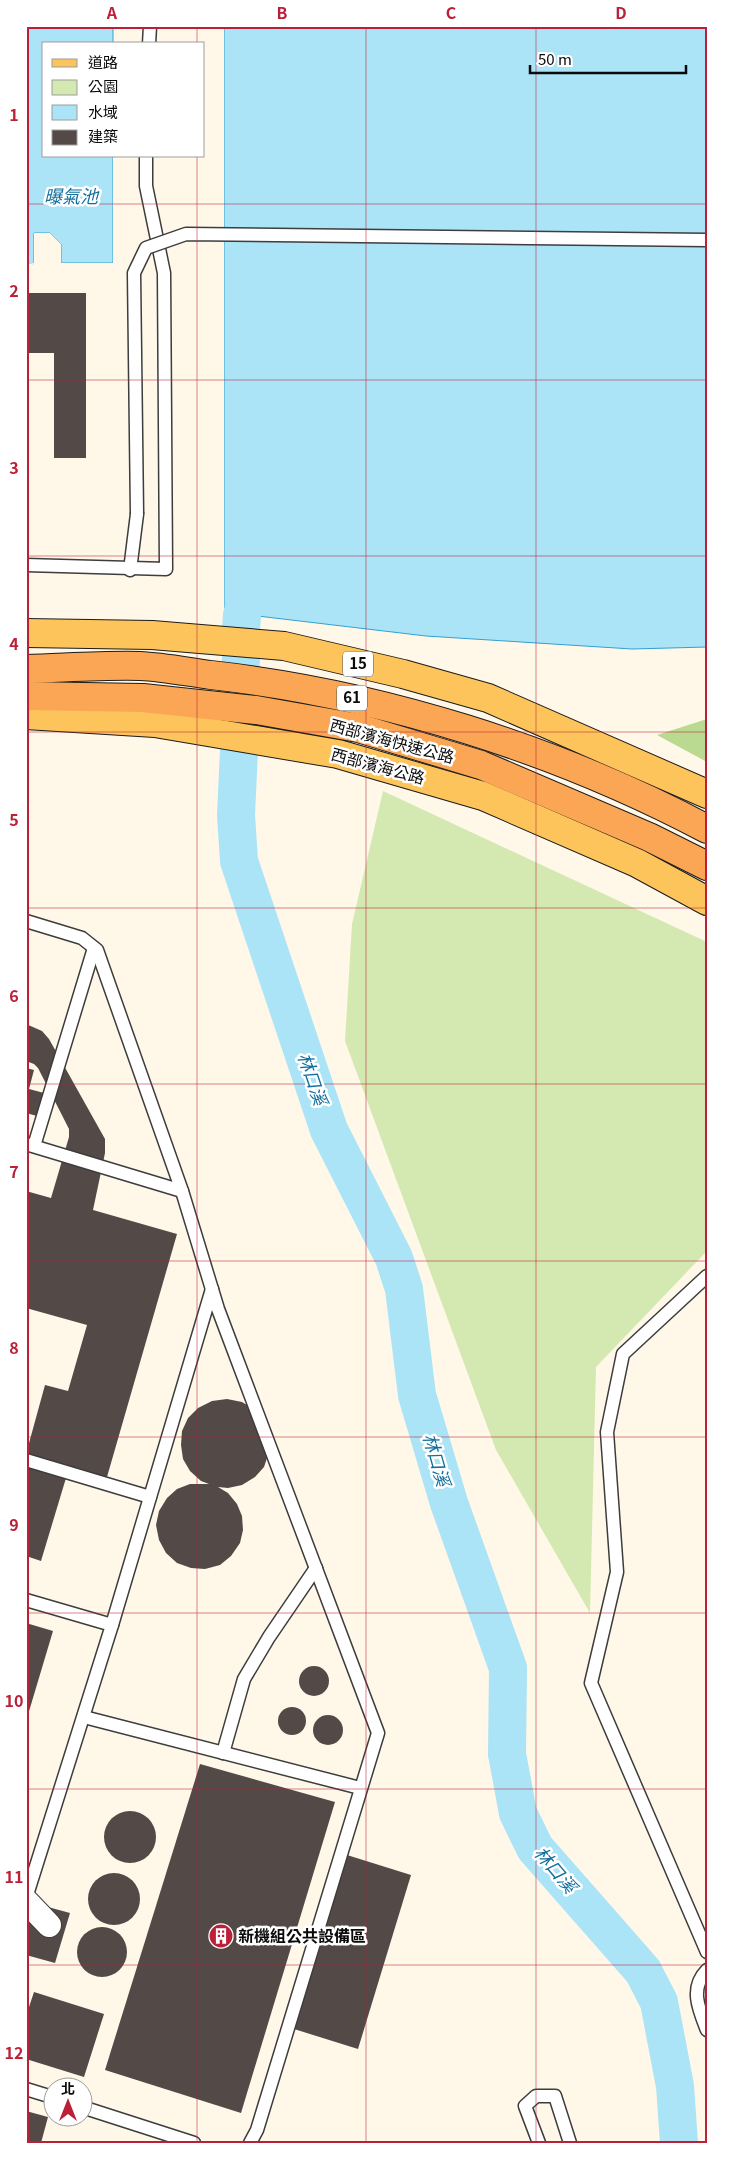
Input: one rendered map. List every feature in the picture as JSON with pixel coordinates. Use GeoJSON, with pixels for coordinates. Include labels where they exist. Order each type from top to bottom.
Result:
{"type":"FeatureCollection","features":[{"type":"Feature","properties":{"kind":"highway","name":"西部濱海快速公路"},"geometry":{"type":"LineString","coordinates":[[26,669],[140,666],[258,680],[361,700],[499,739],[662,806],[707,829]]}},
{"type":"Feature","properties":{"kind":"highway","name":"西部濱海快速公路"},"geometry":{"type":"LineString","coordinates":[[26,696],[142,698],[256,710],[358,728],[481,765],[649,836],[707,866]]}},
{"type":"Feature","properties":{"kind":"main road","name":"15"},"geometry":{"type":"LineString","coordinates":[[26,633],[152,635],[284,646],[403,674],[488,698],[707,794]]}},
{"type":"Feature","properties":{"kind":"main road","name":"西部濱海公路"},"geometry":{"type":"LineString","coordinates":[[26,715],[155,723],[338,754],[483,796],[637,863],[707,901]]}},
{"type":"Feature","properties":{"kind":"street"},"geometry":{"type":"LineString","coordinates":[[26,1899],[49,1925]]}},
{"type":"Feature","properties":{"kind":"lane"},"geometry":{"type":"LineString","coordinates":[[149,42],[150,26]]}},
{"type":"Feature","properties":{"kind":"lane"},"geometry":{"type":"LineString","coordinates":[[26,565],[166,570],[164,273],[146,186],[146,158]]}},
{"type":"Feature","properties":{"kind":"lane"},"geometry":{"type":"LineString","coordinates":[[130,570],[137,514],[134,273],[146,248],[186,234],[707,240]]}},
{"type":"Feature","properties":{"kind":"lane"},"geometry":{"type":"LineString","coordinates":[[26,921],[82,938],[97,950],[182,1190],[212,1288],[378,1733],[257,2130],[250,2143]]}},
{"type":"Feature","properties":{"kind":"lane"},"geometry":{"type":"LineString","coordinates":[[94,948],[30,1145],[182,1190]]}},
{"type":"Feature","properties":{"kind":"lane"},"geometry":{"type":"LineString","coordinates":[[707,1276],[623,1354],[607,1432],[617,1572],[591,1682],[707,1952]]}},
{"type":"Feature","properties":{"kind":"lane"},"geometry":{"type":"LineString","coordinates":[[26,1899],[84,1717],[212,1288]]}},
{"type":"Feature","properties":{"kind":"lane"},"geometry":{"type":"LineString","coordinates":[[26,1460],[150,1497]]}},
{"type":"Feature","properties":{"kind":"lane"},"geometry":{"type":"LineString","coordinates":[[223,1753],[244,1680],[269,1637],[316,1568]]}},
{"type":"Feature","properties":{"kind":"lane"},"geometry":{"type":"LineString","coordinates":[[26,1600],[112,1625]]}},
{"type":"Feature","properties":{"kind":"lane"},"geometry":{"type":"LineString","coordinates":[[84,1717],[360,1788]]}},
{"type":"Feature","properties":{"kind":"lane"},"geometry":{"type":"LineString","coordinates":[[707,1970],[703,1974],[695,2001],[707,2030]]}},
{"type":"Feature","properties":{"kind":"lane"},"geometry":{"type":"LineString","coordinates":[[26,2089],[42,2094]]}},
{"type":"Feature","properties":{"kind":"lane"},"geometry":{"type":"LineString","coordinates":[[540,2143],[525,2106],[536,2096],[555,2096],[570,2143]]}},
{"type":"Feature","properties":{"kind":"lane"},"geometry":{"type":"LineString","coordinates":[[92,2110],[194,2143]]}},
{"type":"Feature","properties":{"kind":"green space"},"geometry":{"type":"Polygon","coordinates":[[[707,719],[707,762],[657,735],[707,719]]]}},
{"type":"Feature","properties":{"kind":"green space"},"geometry":{"type":"Polygon","coordinates":[[[383,791],[707,942],[707,1251],[596,1367],[590,1613],[496,1450],[345,1041],[352,924],[383,791]]]}},
{"type":"Feature","properties":{"kind":"water","name":"曝氣池"},"geometry":{"type":"Polygon","coordinates":[[[26,26],[113,26],[113,42],[42,42],[42,158],[113,158],[113,263],[61,263],[61,244],[50,233],[34,233],[34,264],[26,264],[26,26]]]}},
{"type":"Feature","properties":{"kind":"water"},"geometry":{"type":"Polygon","coordinates":[[[224,26],[707,26],[707,647],[632,649],[426,636],[224,612],[224,26]]]}},
{"type":"Feature","properties":{"kind":"pier"},"geometry":{"type":"Polygon","coordinates":[[[221,26],[224,26],[224,612],[222,612],[221,26]]]}},
{"type":"Feature","properties":{"kind":"pier"},"geometry":{"type":"Polygon","coordinates":[[[113,158],[115,158],[115,265],[60,266],[58,245],[49,235],[36,235],[37,264],[26,266],[26,264],[34,263],[34,233],[50,233],[61,244],[61,263],[113,263],[113,158]]]}},
{"type":"Feature","properties":{"kind":"building"},"geometry":{"type":"Polygon","coordinates":[[[26,293],[86,293],[86,458],[54,458],[54,353],[26,353],[26,293]]]}},
{"type":"Feature","properties":{"kind":"building"},"geometry":{"type":"Polygon","coordinates":[[[26,1024],[42,1031],[49,1039],[105,1139],[105,1153],[93,1210],[177,1234],[107,1477],[26,1454],[45,1385],[68,1391],[87,1325],[26,1308],[26,1191],[51,1198],[69,1137],[69,1129],[38,1068],[26,1061],[26,1024]]]}},
{"type":"Feature","properties":{"kind":"building"},"geometry":{"type":"Polygon","coordinates":[[[26,1068],[34,1070],[29,1089],[44,1093],[37,1116],[26,1113],[26,1068]]]}},
{"type":"Feature","properties":{"kind":"building"},"geometry":{"type":"Polygon","coordinates":[[[227,1399],[242,1402],[255,1410],[269,1452],[264,1467],[255,1477],[242,1485],[228,1488],[218,1487],[228,1493],[237,1504],[242,1516],[243,1530],[240,1543],[231,1556],[220,1565],[205,1569],[191,1568],[177,1563],[166,1553],[159,1540],[156,1525],[159,1511],[167,1498],[177,1489],[190,1484],[209,1484],[201,1481],[190,1471],[183,1459],[182,1431],[188,1418],[198,1408],[212,1401],[227,1399]]]}},
{"type":"Feature","properties":{"kind":"building"},"geometry":{"type":"Polygon","coordinates":[[[26,1467],[66,1478],[41,1561],[26,1556],[26,1467]]]}},
{"type":"Feature","properties":{"kind":"building"},"geometry":{"type":"Polygon","coordinates":[[[26,1623],[53,1631],[27,1718],[26,1718],[26,1623]]]}},
{"type":"Feature","properties":{"kind":"building"},"geometry":{"type":"Polygon","coordinates":[[[314,1666],[325,1670],[329,1681],[325,1692],[314,1696],[303,1692],[299,1681],[303,1670],[314,1666]]]}},
{"type":"Feature","properties":{"kind":"building"},"geometry":{"type":"Polygon","coordinates":[[[292,1707],[302,1711],[306,1721],[302,1731],[292,1735],[282,1731],[278,1721],[282,1711],[292,1707]]]}},
{"type":"Feature","properties":{"kind":"building"},"geometry":{"type":"Polygon","coordinates":[[[328,1715],[339,1719],[343,1730],[339,1741],[328,1745],[317,1741],[313,1730],[317,1719],[328,1715]]]}},
{"type":"Feature","properties":{"kind":"building","name":"新機組公共設備區"},"geometry":{"type":"Polygon","coordinates":[[[200,1764],[335,1802],[241,2113],[105,2070],[200,1764]]]}},
{"type":"Feature","properties":{"kind":"building"},"geometry":{"type":"Polygon","coordinates":[[[125,1811],[135,1811],[149,1818],[156,1832],[156,1842],[149,1856],[135,1863],[125,1863],[115,1859],[108,1852],[104,1842],[104,1832],[108,1822],[115,1815],[125,1811]]]}},
{"type":"Feature","properties":{"kind":"building"},"geometry":{"type":"Polygon","coordinates":[[[347,1855],[411,1875],[358,2049],[294,2029],[347,1855]]]}},
{"type":"Feature","properties":{"kind":"building"},"geometry":{"type":"Polygon","coordinates":[[[109,1873],[119,1873],[133,1880],[140,1894],[140,1904],[133,1918],[119,1925],[109,1925],[99,1921],[92,1914],[88,1904],[88,1894],[92,1884],[99,1877],[109,1873]]]}},
{"type":"Feature","properties":{"kind":"building"},"geometry":{"type":"Polygon","coordinates":[[[26,1901],[70,1913],[55,1963],[26,1955],[26,1901]]]}},
{"type":"Feature","properties":{"kind":"building"},"geometry":{"type":"Polygon","coordinates":[[[97,1927],[107,1927],[120,1934],[127,1947],[127,1957],[120,1970],[107,1977],[97,1977],[88,1973],[81,1966],[77,1957],[77,1947],[81,1938],[88,1931],[97,1927]]]}},
{"type":"Feature","properties":{"kind":"building"},"geometry":{"type":"Polygon","coordinates":[[[34,1992],[104,2014],[84,2076],[26,2059],[26,2016],[34,1992]]]}},
{"type":"Feature","properties":{"kind":"building"},"geometry":{"type":"Polygon","coordinates":[[[26,2111],[42,2115],[42,2126],[46,2126],[41,2143],[26,2143],[26,2111]]]}},
{"type":"Feature","properties":{"kind":"waterway","name":"林口溪"},"geometry":{"type":"LineString","coordinates":[[241,630],[242,615]]}},
{"type":"Feature","properties":{"kind":"waterway","name":"林口溪"},"geometry":{"type":"LineString","coordinates":[[239,725],[241,655]]}},
{"type":"Feature","properties":{"kind":"waterway","name":"林口溪"},"geometry":{"type":"LineString","coordinates":[[239,750],[236,815],[239,861],[329,1130],[394,1258],[404,1289],[417,1395],[449,1503],[508,1668],[507,1754],[518,1813],[535,1848],[643,1971],[659,2002],[675,2086],[679,2143]]}},
{"type":"Feature","properties":{"kind":"place","name":"新機組公共設備區"},"geometry":{"type":"Point","coordinates":[221,1936]}}]}
